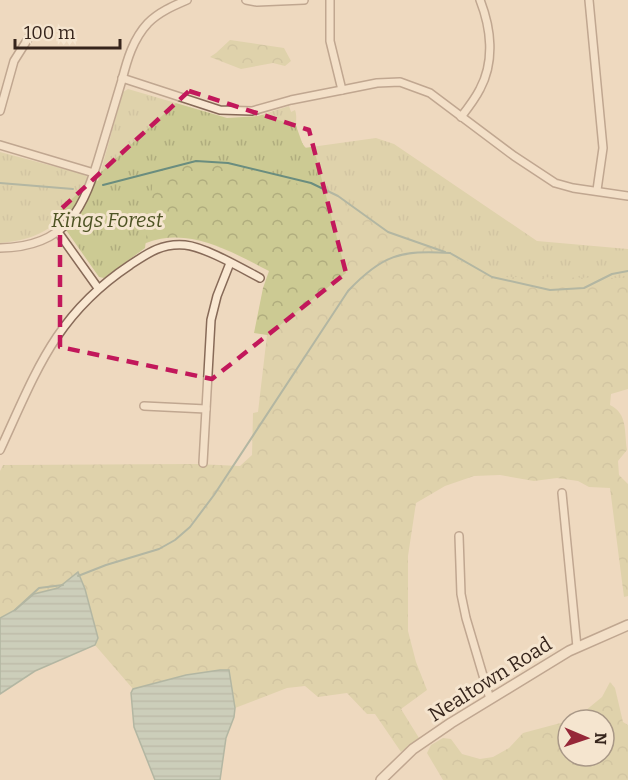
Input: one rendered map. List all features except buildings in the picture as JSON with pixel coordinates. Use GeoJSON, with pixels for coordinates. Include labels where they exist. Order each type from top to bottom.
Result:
{"type":"FeatureCollection","features":[{"type":"Feature","properties":{"kind":"street"},"geometry":{"type":"LineString","coordinates":[[0,248],[22,248],[58,232],[80,208],[94,173],[126,60],[135,41],[148,23],[170,7],[188,0]]}},
{"type":"Feature","properties":{"kind":"street"},"geometry":{"type":"LineString","coordinates":[[246,0],[257,2],[304,0]]}},
{"type":"Feature","properties":{"kind":"street"},"geometry":{"type":"LineString","coordinates":[[330,0],[330,42],[342,90]]}},
{"type":"Feature","properties":{"kind":"street"},"geometry":{"type":"LineString","coordinates":[[461,117],[480,90],[487,73],[490,36],[480,0]]}},
{"type":"Feature","properties":{"kind":"street"},"geometry":{"type":"LineString","coordinates":[[589,0],[603,148],[597,190]]}},
{"type":"Feature","properties":{"kind":"street"},"geometry":{"type":"LineString","coordinates":[[0,111],[14,61],[30,34]]}},
{"type":"Feature","properties":{"kind":"street"},"geometry":{"type":"LineString","coordinates":[[122,78],[231,112],[252,111],[291,100],[377,83],[400,82],[430,93],[514,156],[555,183],[628,196]]}},
{"type":"Feature","properties":{"kind":"street"},"geometry":{"type":"LineString","coordinates":[[0,145],[94,173]]}},
{"type":"Feature","properties":{"kind":"street"},"geometry":{"type":"LineString","coordinates":[[58,232],[98,288]]}},
{"type":"Feature","properties":{"kind":"street"},"geometry":{"type":"LineString","coordinates":[[0,450],[52,342],[70,317],[98,288],[155,249],[171,245],[186,245],[260,278]]}},
{"type":"Feature","properties":{"kind":"street"},"geometry":{"type":"LineString","coordinates":[[203,463],[211,320],[221,283],[230,263]]}},
{"type":"Feature","properties":{"kind":"street"},"geometry":{"type":"LineString","coordinates":[[144,406],[206,409]]}},
{"type":"Feature","properties":{"kind":"street"},"geometry":{"type":"LineString","coordinates":[[562,493],[577,647]]}},
{"type":"Feature","properties":{"kind":"street"},"geometry":{"type":"LineString","coordinates":[[459,536],[461,594],[490,699]]}},
{"type":"Feature","properties":{"kind":"street","name":"Nealtown Road"},"geometry":{"type":"LineString","coordinates":[[381,780],[413,749],[490,699],[577,647],[628,625]]}},
{"type":"Feature","properties":{"kind":"highlighted area"},"geometry":{"type":"Polygon","coordinates":[[[189,91],[309,130],[346,273],[212,379],[60,347],[60,210],[189,91]]]}},
{"type":"Feature","properties":{"kind":"green space"},"geometry":{"type":"Polygon","coordinates":[[[230,40],[284,48],[291,61],[285,66],[273,63],[241,69],[210,57],[230,40]]]}},
{"type":"Feature","properties":{"kind":"green space","name":"Kings Forest"},"geometry":{"type":"Polygon","coordinates":[[[128,89],[227,118],[258,116],[289,106],[304,148],[376,138],[394,144],[537,241],[628,249],[628,278],[492,277],[283,177],[228,163],[196,161],[154,172],[145,248],[104,278],[99,277],[59,220],[32,237],[0,243],[0,152],[79,173],[98,181],[123,92],[128,89]]]}},
{"type":"Feature","properties":{"kind":"green space"},"geometry":{"type":"Polygon","coordinates":[[[295,110],[299,137],[310,152],[521,236],[628,263],[628,389],[611,394],[610,405],[620,413],[622,418],[627,450],[618,461],[619,475],[628,484],[628,596],[624,597],[610,488],[589,487],[578,481],[557,478],[534,481],[500,475],[474,476],[445,486],[416,503],[408,556],[408,631],[416,662],[427,690],[401,709],[419,738],[401,752],[375,714],[367,714],[347,693],[318,697],[305,686],[287,688],[235,708],[229,670],[186,675],[133,689],[95,645],[98,638],[78,572],[58,588],[34,594],[15,610],[0,618],[0,471],[3,465],[197,464],[240,466],[252,455],[253,413],[258,412],[267,335],[254,333],[263,288],[269,271],[225,249],[194,239],[162,239],[146,243],[119,260],[74,230],[220,122],[285,115],[295,110]]]}},
{"type":"Feature","properties":{"kind":"green space"},"geometry":{"type":"Polygon","coordinates":[[[610,682],[615,688],[623,722],[628,725],[628,780],[443,780],[427,753],[431,745],[443,738],[451,739],[462,754],[480,759],[493,757],[509,748],[523,733],[556,724],[556,768],[616,768],[616,708],[589,708],[602,697],[610,682]]]}},
{"type":"Feature","properties":{"kind":"shaded area"},"geometry":{"type":"Polygon","coordinates":[[[78,572],[98,638],[95,645],[35,671],[0,694],[0,618],[15,610],[34,594],[58,588],[78,572]]]}},
{"type":"Feature","properties":{"kind":"shaded area"},"geometry":{"type":"Polygon","coordinates":[[[229,670],[235,708],[226,738],[220,780],[155,780],[134,727],[131,693],[133,689],[186,675],[229,670]]]}},
{"type":"Feature","properties":{"kind":"waterway"},"geometry":{"type":"LineString","coordinates":[[103,185],[196,161],[228,163],[311,183],[338,196],[388,232],[445,252]]}},
{"type":"Feature","properties":{"kind":"waterway"},"geometry":{"type":"LineString","coordinates":[[0,183],[73,189]]}},
{"type":"Feature","properties":{"kind":"waterway"},"geometry":{"type":"LineString","coordinates":[[450,253],[492,277],[550,290],[584,288],[612,274],[628,271]]}},
{"type":"Feature","properties":{"kind":"waterway"},"geometry":{"type":"LineString","coordinates":[[78,576],[159,549],[175,540],[190,527],[214,495],[348,291],[371,269],[393,257],[405,254],[450,253]]}},
{"type":"Feature","properties":{"kind":"waterway"},"geometry":{"type":"LineString","coordinates":[[15,610],[39,588],[63,585]]}}]}
